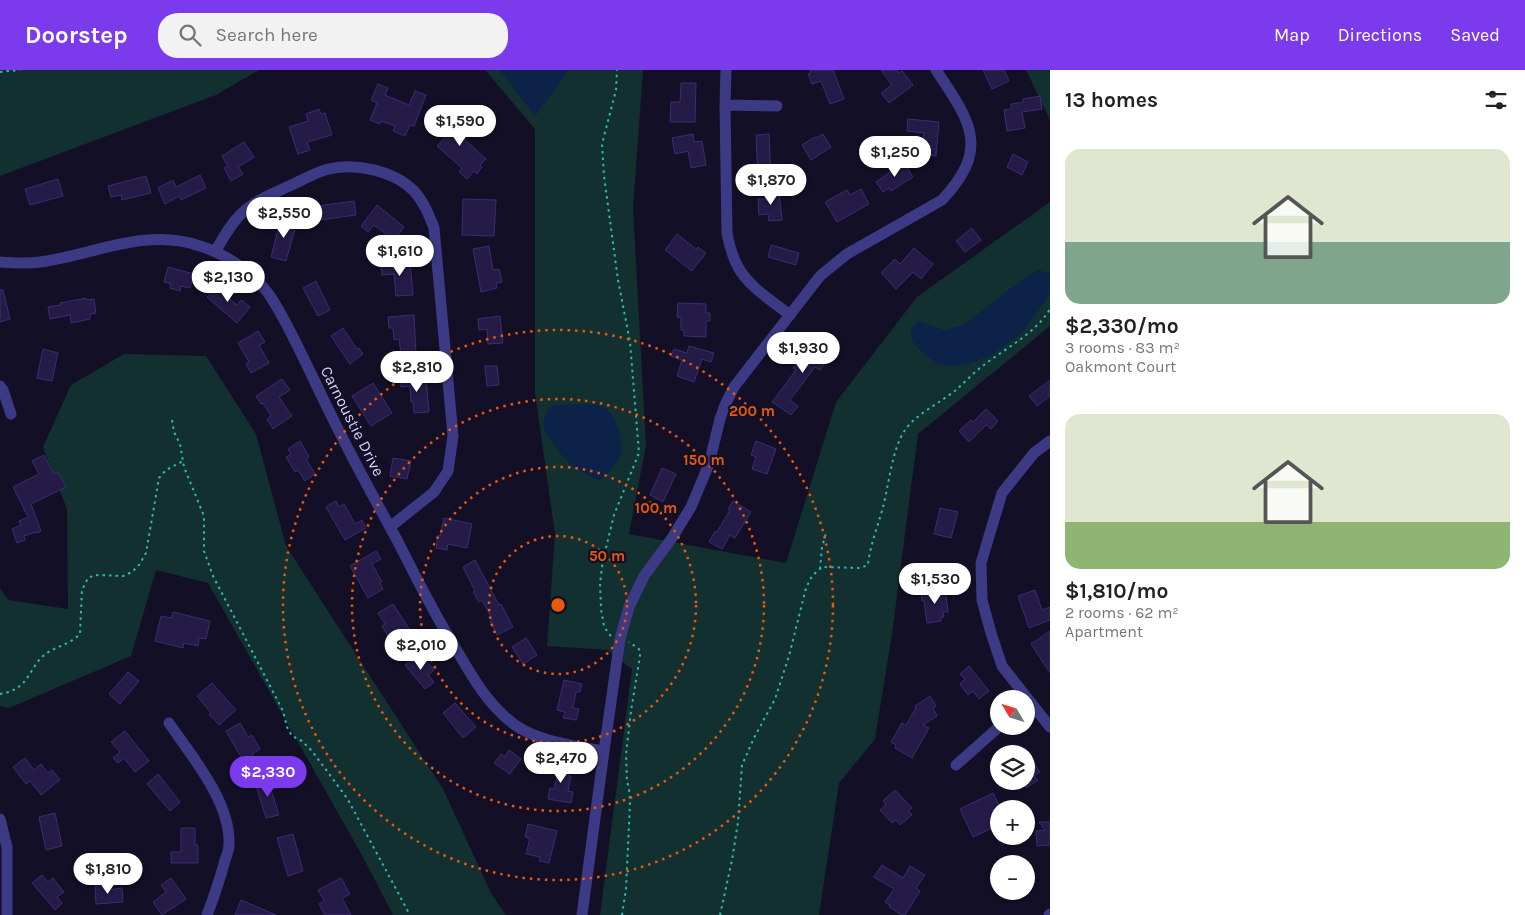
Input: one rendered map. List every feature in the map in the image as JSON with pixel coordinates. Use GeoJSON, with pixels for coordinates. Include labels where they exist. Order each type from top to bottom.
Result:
{"type":"FeatureCollection","features":[{"type":"Feature","properties":{"kind":"street"},"geometry":{"type":"LineString","coordinates":[[726,70],[727,233],[731,252],[738,268],[746,278],[790,315]]}},
{"type":"Feature","properties":{"kind":"street"},"geometry":{"type":"LineString","coordinates":[[582,915],[620,639],[629,607],[644,576],[672,538],[691,507],[710,464],[720,419],[734,387],[820,276],[847,254],[942,200],[954,188],[962,176],[970,155],[971,137],[968,124],[957,102],[936,70]]}},
{"type":"Feature","properties":{"kind":"street"},"geometry":{"type":"LineString","coordinates":[[725,105],[777,106]]}},
{"type":"Feature","properties":{"kind":"street"},"geometry":{"type":"LineString","coordinates":[[215,252],[229,229],[242,213],[258,200],[325,170],[359,168],[378,171],[404,182],[424,204],[434,228],[437,248],[453,436],[448,470],[434,492],[390,527]]}},
{"type":"Feature","properties":{"kind":"street","name":"Carnoustie Drive"},"geometry":{"type":"LineString","coordinates":[[0,262],[39,262],[131,242],[156,239],[182,241],[199,245],[215,252],[246,272],[268,294],[283,318],[348,449],[439,620],[480,688],[490,701],[516,725],[533,735],[573,746],[604,751]]}},
{"type":"Feature","properties":{"kind":"street"},"geometry":{"type":"LineString","coordinates":[[0,386],[11,414]]}},
{"type":"Feature","properties":{"kind":"street"},"geometry":{"type":"LineString","coordinates":[[1019,690],[1002,666],[990,633],[982,600],[981,563],[1002,493],[1034,452],[1050,441]]}},
{"type":"Feature","properties":{"kind":"street"},"geometry":{"type":"LineString","coordinates":[[1035,710],[1050,727]]}},
{"type":"Feature","properties":{"kind":"street"},"geometry":{"type":"LineString","coordinates":[[169,723],[216,794],[226,818],[229,846],[221,878],[207,915]]}},
{"type":"Feature","properties":{"kind":"street"},"geometry":{"type":"LineString","coordinates":[[956,765],[990,735]]}},
{"type":"Feature","properties":{"kind":"street"},"geometry":{"type":"LineString","coordinates":[[0,819],[8,847],[7,915]]}},
{"type":"Feature","properties":{"kind":"path"},"geometry":{"type":"LineString","coordinates":[[0,72],[20,70]]}},
{"type":"Feature","properties":{"kind":"path"},"geometry":{"type":"LineString","coordinates":[[617,70],[616,90],[602,144],[618,280],[630,342],[639,453],[614,515],[603,560],[600,584],[600,609],[608,634],[632,643],[639,649],[640,656],[630,711],[626,754],[630,812],[626,889],[622,915]]}},
{"type":"Feature","properties":{"kind":"path"},"geometry":{"type":"LineString","coordinates":[[720,915],[732,860],[742,765],[775,699],[789,656],[806,588],[812,576],[822,567],[860,568],[868,566],[892,465],[905,430],[916,418],[957,389],[984,364],[1018,342],[1046,316],[1050,309]]}},
{"type":"Feature","properties":{"kind":"path"},"geometry":{"type":"LineString","coordinates":[[172,420],[174,432],[180,444],[183,461],[204,516],[204,550],[213,576],[283,711],[287,727],[292,736],[302,741],[312,751],[347,798],[410,915]]}},
{"type":"Feature","properties":{"kind":"path"},"geometry":{"type":"LineString","coordinates":[[0,694],[16,689],[24,684],[32,669],[43,656],[66,645],[80,634],[82,590],[88,578],[94,575],[123,576],[132,572],[139,565],[146,553],[159,478],[166,470],[183,461]]}},
{"type":"Feature","properties":{"kind":"path"},"geometry":{"type":"LineString","coordinates":[[820,569],[822,547],[826,533]]}},
{"type":"Feature","properties":{"kind":"green space"},"geometry":{"type":"Polygon","coordinates":[[[0,70],[259,70],[216,95],[0,176],[0,70]]]}},
{"type":"Feature","properties":{"kind":"green space"},"geometry":{"type":"Polygon","coordinates":[[[485,70],[643,70],[633,208],[646,445],[629,534],[786,563],[836,402],[917,297],[1050,202],[1050,326],[918,434],[892,634],[875,739],[839,783],[819,915],[600,915],[632,669],[607,650],[547,646],[555,534],[535,393],[535,129],[485,70]]]}},
{"type":"Feature","properties":{"kind":"green space"},"geometry":{"type":"Polygon","coordinates":[[[1026,70],[1050,70],[1050,120],[1026,70]]]}},
{"type":"Feature","properties":{"kind":"green space"},"geometry":{"type":"Polygon","coordinates":[[[124,354],[206,356],[256,434],[286,546],[443,789],[492,895],[506,915],[393,915],[364,859],[208,583],[156,570],[131,656],[9,708],[0,706],[0,588],[8,600],[68,609],[67,509],[43,447],[71,385],[124,354]]]}},
{"type":"Feature","properties":{"kind":"water"},"geometry":{"type":"Polygon","coordinates":[[[500,70],[569,70],[535,116],[500,70]]]}},
{"type":"Feature","properties":{"kind":"water"},"geometry":{"type":"Polygon","coordinates":[[[1038,270],[1050,273],[1050,292],[1023,331],[994,354],[969,364],[948,366],[937,364],[914,345],[910,330],[918,321],[944,330],[964,325],[1008,290],[1038,270]]]}},
{"type":"Feature","properties":{"kind":"water"},"geometry":{"type":"Polygon","coordinates":[[[555,405],[598,405],[606,408],[611,413],[618,426],[622,448],[618,460],[600,480],[585,474],[572,465],[561,454],[547,434],[544,427],[544,419],[549,408],[555,405]]]}},
{"type":"Feature","properties":{"kind":"building"},"geometry":{"type":"Polygon","coordinates":[[[810,70],[833,70],[844,99],[830,104],[821,81],[812,84],[808,74],[811,73],[810,70]]]}},
{"type":"Feature","properties":{"kind":"building"},"geometry":{"type":"Polygon","coordinates":[[[881,70],[897,70],[899,73],[902,71],[913,85],[889,103],[881,93],[892,85],[881,70]]]}},
{"type":"Feature","properties":{"kind":"building"},"geometry":{"type":"Polygon","coordinates":[[[983,70],[1004,70],[1009,81],[992,89],[983,70]]]}},
{"type":"Feature","properties":{"kind":"building"},"geometry":{"type":"Polygon","coordinates":[[[681,83],[696,83],[695,122],[670,122],[671,102],[680,102],[681,83]]]}},
{"type":"Feature","properties":{"kind":"building"},"geometry":{"type":"Polygon","coordinates":[[[378,84],[388,88],[385,95],[409,105],[415,91],[426,95],[414,126],[410,125],[405,136],[393,131],[395,126],[381,121],[380,124],[370,120],[377,103],[371,100],[378,84]]]}},
{"type":"Feature","properties":{"kind":"building"},"geometry":{"type":"Polygon","coordinates":[[[1040,96],[1042,109],[1022,112],[1025,128],[1007,131],[1004,110],[1011,109],[1011,104],[1023,102],[1023,99],[1040,96]]]}},
{"type":"Feature","properties":{"kind":"building"},"geometry":{"type":"Polygon","coordinates":[[[452,108],[464,119],[454,130],[486,159],[480,165],[482,167],[477,174],[474,171],[467,179],[459,172],[462,168],[437,146],[451,131],[441,121],[452,108]]]}},
{"type":"Feature","properties":{"kind":"building"},"geometry":{"type":"Polygon","coordinates":[[[319,109],[321,114],[325,113],[332,135],[307,142],[310,150],[298,154],[289,127],[308,121],[306,114],[319,109]]]}},
{"type":"Feature","properties":{"kind":"building"},"geometry":{"type":"Polygon","coordinates":[[[908,119],[939,122],[936,156],[922,154],[924,133],[907,131],[908,119]]]}},
{"type":"Feature","properties":{"kind":"building"},"geometry":{"type":"Polygon","coordinates":[[[693,134],[694,142],[702,141],[706,165],[691,168],[688,151],[675,154],[672,138],[693,134]]]}},
{"type":"Feature","properties":{"kind":"building"},"geometry":{"type":"Polygon","coordinates":[[[769,134],[771,176],[758,176],[756,135],[769,134]]]}},
{"type":"Feature","properties":{"kind":"building"},"geometry":{"type":"Polygon","coordinates":[[[823,134],[831,147],[811,160],[802,145],[823,134]]]}},
{"type":"Feature","properties":{"kind":"building"},"geometry":{"type":"Polygon","coordinates":[[[244,142],[254,157],[238,167],[243,174],[231,181],[224,168],[228,166],[222,156],[244,142]]]}},
{"type":"Feature","properties":{"kind":"building"},"geometry":{"type":"Polygon","coordinates":[[[1013,154],[1028,162],[1022,175],[1007,167],[1013,154]]]}},
{"type":"Feature","properties":{"kind":"building"},"geometry":{"type":"Polygon","coordinates":[[[903,161],[913,177],[891,191],[889,188],[883,192],[876,182],[903,161]]]}},
{"type":"Feature","properties":{"kind":"building"},"geometry":{"type":"Polygon","coordinates":[[[200,175],[206,188],[181,200],[179,196],[165,204],[158,188],[173,180],[176,187],[200,175]]]}},
{"type":"Feature","properties":{"kind":"building"},"geometry":{"type":"Polygon","coordinates":[[[146,176],[151,193],[122,200],[121,195],[111,197],[108,186],[146,176]]]}},
{"type":"Feature","properties":{"kind":"building"},"geometry":{"type":"Polygon","coordinates":[[[58,179],[63,196],[30,205],[25,189],[58,179]]]}},
{"type":"Feature","properties":{"kind":"building"},"geometry":{"type":"Polygon","coordinates":[[[861,189],[869,204],[837,222],[825,202],[847,190],[850,195],[861,189]]]}},
{"type":"Feature","properties":{"kind":"building"},"geometry":{"type":"Polygon","coordinates":[[[779,191],[782,220],[769,221],[768,214],[759,215],[758,199],[766,199],[765,192],[779,191]]]}},
{"type":"Feature","properties":{"kind":"building"},"geometry":{"type":"Polygon","coordinates":[[[463,199],[496,200],[494,236],[462,235],[463,199]]]}},
{"type":"Feature","properties":{"kind":"building"},"geometry":{"type":"Polygon","coordinates":[[[354,201],[356,215],[320,220],[318,206],[354,201]]]}},
{"type":"Feature","properties":{"kind":"building"},"geometry":{"type":"Polygon","coordinates":[[[377,205],[404,227],[394,240],[374,225],[368,232],[361,226],[377,205]]]}},
{"type":"Feature","properties":{"kind":"building"},"geometry":{"type":"Polygon","coordinates":[[[281,218],[297,222],[286,261],[271,257],[281,218]]]}},
{"type":"Feature","properties":{"kind":"building"},"geometry":{"type":"Polygon","coordinates":[[[972,228],[981,240],[965,252],[956,241],[972,228]]]}},
{"type":"Feature","properties":{"kind":"building"},"geometry":{"type":"Polygon","coordinates":[[[677,234],[696,249],[698,247],[706,253],[692,271],[665,250],[677,234]]]}},
{"type":"Feature","properties":{"kind":"building"},"geometry":{"type":"Polygon","coordinates":[[[771,245],[799,253],[796,265],[768,257],[771,245]]]}},
{"type":"Feature","properties":{"kind":"building"},"geometry":{"type":"Polygon","coordinates":[[[489,246],[493,270],[499,269],[502,282],[496,283],[497,288],[481,292],[473,249],[489,246]]]}},
{"type":"Feature","properties":{"kind":"building"},"geometry":{"type":"Polygon","coordinates":[[[914,248],[933,264],[921,279],[913,272],[896,289],[881,273],[895,259],[900,264],[914,248]]]}},
{"type":"Feature","properties":{"kind":"building"},"geometry":{"type":"Polygon","coordinates":[[[410,261],[413,295],[396,296],[394,274],[382,275],[381,264],[410,261]]]}},
{"type":"Feature","properties":{"kind":"building"},"geometry":{"type":"Polygon","coordinates":[[[168,267],[194,274],[190,288],[181,286],[180,291],[170,288],[171,284],[164,282],[168,267]]]}},
{"type":"Feature","properties":{"kind":"building"},"geometry":{"type":"Polygon","coordinates":[[[316,281],[330,310],[318,316],[303,288],[316,281]]]}},
{"type":"Feature","properties":{"kind":"building"},"geometry":{"type":"Polygon","coordinates":[[[220,282],[229,290],[225,295],[237,305],[241,300],[250,307],[237,323],[207,297],[220,282]]]}},
{"type":"Feature","properties":{"kind":"building"},"geometry":{"type":"Polygon","coordinates":[[[0,290],[3,290],[10,319],[0,322],[0,290]]]}},
{"type":"Feature","properties":{"kind":"building"},"geometry":{"type":"Polygon","coordinates":[[[86,298],[86,300],[94,299],[96,313],[90,314],[90,319],[71,323],[70,315],[50,319],[48,307],[86,298]]]}},
{"type":"Feature","properties":{"kind":"building"},"geometry":{"type":"Polygon","coordinates":[[[678,303],[706,304],[706,313],[710,313],[710,321],[706,321],[706,337],[684,336],[684,330],[681,330],[681,318],[677,317],[678,303]]]}},
{"type":"Feature","properties":{"kind":"building"},"geometry":{"type":"Polygon","coordinates":[[[414,315],[416,353],[401,354],[399,339],[394,340],[393,328],[389,328],[388,317],[414,315]]]}},
{"type":"Feature","properties":{"kind":"building"},"geometry":{"type":"Polygon","coordinates":[[[500,316],[503,343],[488,344],[487,329],[479,330],[478,319],[500,316]]]}},
{"type":"Feature","properties":{"kind":"building"},"geometry":{"type":"Polygon","coordinates":[[[343,328],[357,349],[359,348],[363,354],[350,364],[331,336],[343,328]]]}},
{"type":"Feature","properties":{"kind":"building"},"geometry":{"type":"Polygon","coordinates":[[[258,331],[265,342],[259,345],[269,363],[251,373],[246,364],[249,362],[238,343],[258,331]]]}},
{"type":"Feature","properties":{"kind":"building"},"geometry":{"type":"Polygon","coordinates":[[[815,337],[834,352],[820,370],[815,367],[790,400],[798,406],[791,415],[772,402],[796,370],[793,368],[815,337]]]}},
{"type":"Feature","properties":{"kind":"building"},"geometry":{"type":"Polygon","coordinates":[[[689,346],[714,353],[711,362],[702,359],[694,382],[677,376],[682,360],[671,356],[674,349],[687,353],[689,346]]]}},
{"type":"Feature","properties":{"kind":"building"},"geometry":{"type":"Polygon","coordinates":[[[43,349],[58,353],[52,381],[37,378],[43,349]]]}},
{"type":"Feature","properties":{"kind":"building"},"geometry":{"type":"Polygon","coordinates":[[[485,366],[497,366],[499,385],[487,386],[485,366]]]}},
{"type":"Feature","properties":{"kind":"building"},"geometry":{"type":"Polygon","coordinates":[[[411,375],[411,379],[426,378],[429,412],[414,413],[410,386],[401,387],[400,376],[411,375]]]}},
{"type":"Feature","properties":{"kind":"building"},"geometry":{"type":"Polygon","coordinates":[[[282,379],[290,390],[279,397],[292,416],[273,429],[267,419],[271,416],[256,396],[282,379]]]}},
{"type":"Feature","properties":{"kind":"building"},"geometry":{"type":"Polygon","coordinates":[[[1050,380],[1050,396],[1037,406],[1029,396],[1050,380]]]}},
{"type":"Feature","properties":{"kind":"building"},"geometry":{"type":"Polygon","coordinates":[[[373,383],[392,413],[371,426],[352,396],[373,383]]]}},
{"type":"Feature","properties":{"kind":"building"},"geometry":{"type":"Polygon","coordinates":[[[986,409],[998,421],[991,429],[986,425],[969,442],[959,431],[971,420],[973,422],[986,409]]]}},
{"type":"Feature","properties":{"kind":"building"},"geometry":{"type":"Polygon","coordinates":[[[300,441],[309,457],[306,459],[315,474],[305,481],[298,470],[295,472],[286,457],[291,454],[288,449],[300,441]]]}},
{"type":"Feature","properties":{"kind":"building"},"geometry":{"type":"Polygon","coordinates":[[[756,441],[776,449],[767,474],[752,469],[756,457],[751,455],[756,441]]]}},
{"type":"Feature","properties":{"kind":"building"},"geometry":{"type":"Polygon","coordinates":[[[44,455],[54,474],[58,472],[66,487],[31,504],[41,531],[24,536],[25,540],[17,543],[12,529],[21,525],[19,521],[28,517],[13,487],[39,474],[32,461],[44,455]]]}},
{"type":"Feature","properties":{"kind":"building"},"geometry":{"type":"Polygon","coordinates":[[[393,458],[411,461],[407,479],[390,476],[393,458]]]}},
{"type":"Feature","properties":{"kind":"building"},"geometry":{"type":"Polygon","coordinates":[[[662,468],[676,474],[663,502],[650,495],[662,468]]]}},
{"type":"Feature","properties":{"kind":"building"},"geometry":{"type":"Polygon","coordinates":[[[336,501],[339,507],[344,504],[355,524],[362,520],[366,528],[345,540],[326,507],[336,501]]]}},
{"type":"Feature","properties":{"kind":"building"},"geometry":{"type":"Polygon","coordinates":[[[733,501],[751,512],[735,538],[730,535],[722,549],[709,542],[730,510],[728,509],[733,501]]]}},
{"type":"Feature","properties":{"kind":"building"},"geometry":{"type":"Polygon","coordinates":[[[940,508],[958,512],[951,538],[934,534],[940,508]]]}},
{"type":"Feature","properties":{"kind":"building"},"geometry":{"type":"Polygon","coordinates":[[[444,518],[472,524],[467,548],[448,544],[447,550],[436,548],[444,518]]]}},
{"type":"Feature","properties":{"kind":"building"},"geometry":{"type":"Polygon","coordinates":[[[376,551],[381,559],[372,564],[382,582],[380,583],[383,589],[368,598],[350,566],[376,551]]]}},
{"type":"Feature","properties":{"kind":"building"},"geometry":{"type":"Polygon","coordinates":[[[475,560],[513,627],[497,635],[490,621],[492,619],[482,600],[479,602],[473,592],[475,591],[463,567],[475,560]]]}},
{"type":"Feature","properties":{"kind":"building"},"geometry":{"type":"Polygon","coordinates":[[[945,588],[948,612],[943,612],[944,617],[941,617],[941,621],[927,623],[921,592],[945,588]]]}},
{"type":"Feature","properties":{"kind":"building"},"geometry":{"type":"Polygon","coordinates":[[[1035,590],[1042,610],[1050,607],[1050,620],[1029,628],[1018,596],[1035,590]]]}},
{"type":"Feature","properties":{"kind":"building"},"geometry":{"type":"Polygon","coordinates":[[[393,604],[415,638],[401,647],[393,633],[388,636],[382,626],[385,624],[378,613],[393,604]]]}},
{"type":"Feature","properties":{"kind":"building"},"geometry":{"type":"Polygon","coordinates":[[[173,612],[210,621],[206,639],[199,638],[198,646],[184,643],[183,648],[155,641],[161,616],[171,618],[173,612]]]}},
{"type":"Feature","properties":{"kind":"building"},"geometry":{"type":"Polygon","coordinates":[[[1050,631],[1050,673],[1031,644],[1050,631]]]}},
{"type":"Feature","properties":{"kind":"building"},"geometry":{"type":"Polygon","coordinates":[[[526,638],[537,655],[523,664],[512,647],[526,638]]]}},
{"type":"Feature","properties":{"kind":"building"},"geometry":{"type":"Polygon","coordinates":[[[417,655],[434,670],[428,675],[434,682],[425,689],[405,665],[417,655]]]}},
{"type":"Feature","properties":{"kind":"building"},"geometry":{"type":"Polygon","coordinates":[[[969,666],[989,691],[979,699],[973,691],[968,695],[960,684],[965,679],[960,674],[969,666]]]}},
{"type":"Feature","properties":{"kind":"building"},"geometry":{"type":"Polygon","coordinates":[[[128,672],[139,681],[120,704],[109,694],[128,672]]]}},
{"type":"Feature","properties":{"kind":"building"},"geometry":{"type":"Polygon","coordinates":[[[564,680],[582,684],[580,692],[576,692],[573,708],[579,709],[576,720],[563,718],[565,712],[557,710],[564,680]]]}},
{"type":"Feature","properties":{"kind":"building"},"geometry":{"type":"Polygon","coordinates":[[[212,683],[236,710],[219,725],[197,696],[212,683]]]}},
{"type":"Feature","properties":{"kind":"building"},"geometry":{"type":"Polygon","coordinates":[[[930,696],[936,706],[933,708],[937,716],[923,725],[929,728],[912,758],[895,748],[896,745],[891,742],[902,723],[906,725],[916,708],[915,706],[930,696]]]}},
{"type":"Feature","properties":{"kind":"building"},"geometry":{"type":"Polygon","coordinates":[[[455,703],[476,727],[463,738],[443,713],[455,703]]]}},
{"type":"Feature","properties":{"kind":"building"},"geometry":{"type":"Polygon","coordinates":[[[240,723],[248,737],[252,735],[260,749],[252,754],[254,758],[245,764],[226,731],[240,723]]]}},
{"type":"Feature","properties":{"kind":"building"},"geometry":{"type":"Polygon","coordinates":[[[125,731],[149,761],[135,772],[124,758],[118,763],[113,758],[120,752],[111,742],[125,731]]]}},
{"type":"Feature","properties":{"kind":"building"},"geometry":{"type":"Polygon","coordinates":[[[509,750],[521,759],[510,774],[494,763],[501,754],[505,757],[509,750]]]}},
{"type":"Feature","properties":{"kind":"building"},"geometry":{"type":"Polygon","coordinates":[[[25,758],[34,770],[41,764],[48,773],[52,770],[60,780],[41,795],[30,781],[26,784],[13,767],[25,758]]]}},
{"type":"Feature","properties":{"kind":"building"},"geometry":{"type":"Polygon","coordinates":[[[556,760],[568,763],[566,775],[571,776],[568,791],[573,792],[571,803],[548,799],[550,788],[554,789],[558,773],[553,772],[556,760]]]}},
{"type":"Feature","properties":{"kind":"building"},"geometry":{"type":"Polygon","coordinates":[[[1035,765],[1040,772],[1035,775],[1035,765]]]}},
{"type":"Feature","properties":{"kind":"building"},"geometry":{"type":"Polygon","coordinates":[[[158,774],[180,802],[170,811],[147,784],[158,774]]]}},
{"type":"Feature","properties":{"kind":"building"},"geometry":{"type":"Polygon","coordinates":[[[277,780],[279,788],[271,790],[279,815],[266,818],[256,786],[277,780]]]}},
{"type":"Feature","properties":{"kind":"building"},"geometry":{"type":"Polygon","coordinates":[[[895,790],[912,808],[908,811],[912,815],[900,825],[896,820],[892,823],[880,810],[886,805],[883,801],[895,790]]]}},
{"type":"Feature","properties":{"kind":"building"},"geometry":{"type":"Polygon","coordinates":[[[993,793],[996,800],[990,800],[990,829],[973,837],[960,809],[993,793]]]}},
{"type":"Feature","properties":{"kind":"building"},"geometry":{"type":"Polygon","coordinates":[[[55,813],[62,846],[46,850],[39,817],[55,813]]]}},
{"type":"Feature","properties":{"kind":"building"},"geometry":{"type":"Polygon","coordinates":[[[1039,822],[1050,822],[1050,845],[1037,846],[1036,831],[1045,830],[1039,822]]]}},
{"type":"Feature","properties":{"kind":"building"},"geometry":{"type":"Polygon","coordinates":[[[528,824],[557,831],[549,863],[539,861],[540,857],[526,854],[530,838],[525,837],[528,824]]]}},
{"type":"Feature","properties":{"kind":"building"},"geometry":{"type":"Polygon","coordinates":[[[181,828],[195,828],[195,845],[198,845],[198,863],[171,863],[171,852],[181,852],[181,828]]]}},
{"type":"Feature","properties":{"kind":"building"},"geometry":{"type":"Polygon","coordinates":[[[293,834],[303,871],[288,876],[277,838],[293,834]]]}},
{"type":"Feature","properties":{"kind":"building"},"geometry":{"type":"Polygon","coordinates":[[[882,865],[903,878],[910,866],[925,875],[916,888],[920,891],[905,915],[889,907],[890,905],[885,902],[894,889],[874,877],[882,865]]]}},
{"type":"Feature","properties":{"kind":"building"},"geometry":{"type":"Polygon","coordinates":[[[42,875],[48,882],[53,878],[64,892],[57,897],[62,903],[55,910],[32,883],[42,875]]]}},
{"type":"Feature","properties":{"kind":"building"},"geometry":{"type":"Polygon","coordinates":[[[171,878],[186,899],[162,915],[153,902],[166,892],[161,885],[171,878]]]}},
{"type":"Feature","properties":{"kind":"building"},"geometry":{"type":"Polygon","coordinates":[[[341,878],[350,894],[342,898],[351,915],[325,915],[319,904],[324,901],[318,890],[341,878]]]}},
{"type":"Feature","properties":{"kind":"building"},"geometry":{"type":"Polygon","coordinates":[[[108,884],[108,890],[122,888],[123,902],[96,904],[95,885],[108,884]]]}},
{"type":"Feature","properties":{"kind":"building"},"geometry":{"type":"Polygon","coordinates":[[[241,900],[276,915],[235,915],[241,900]]]}}]}
